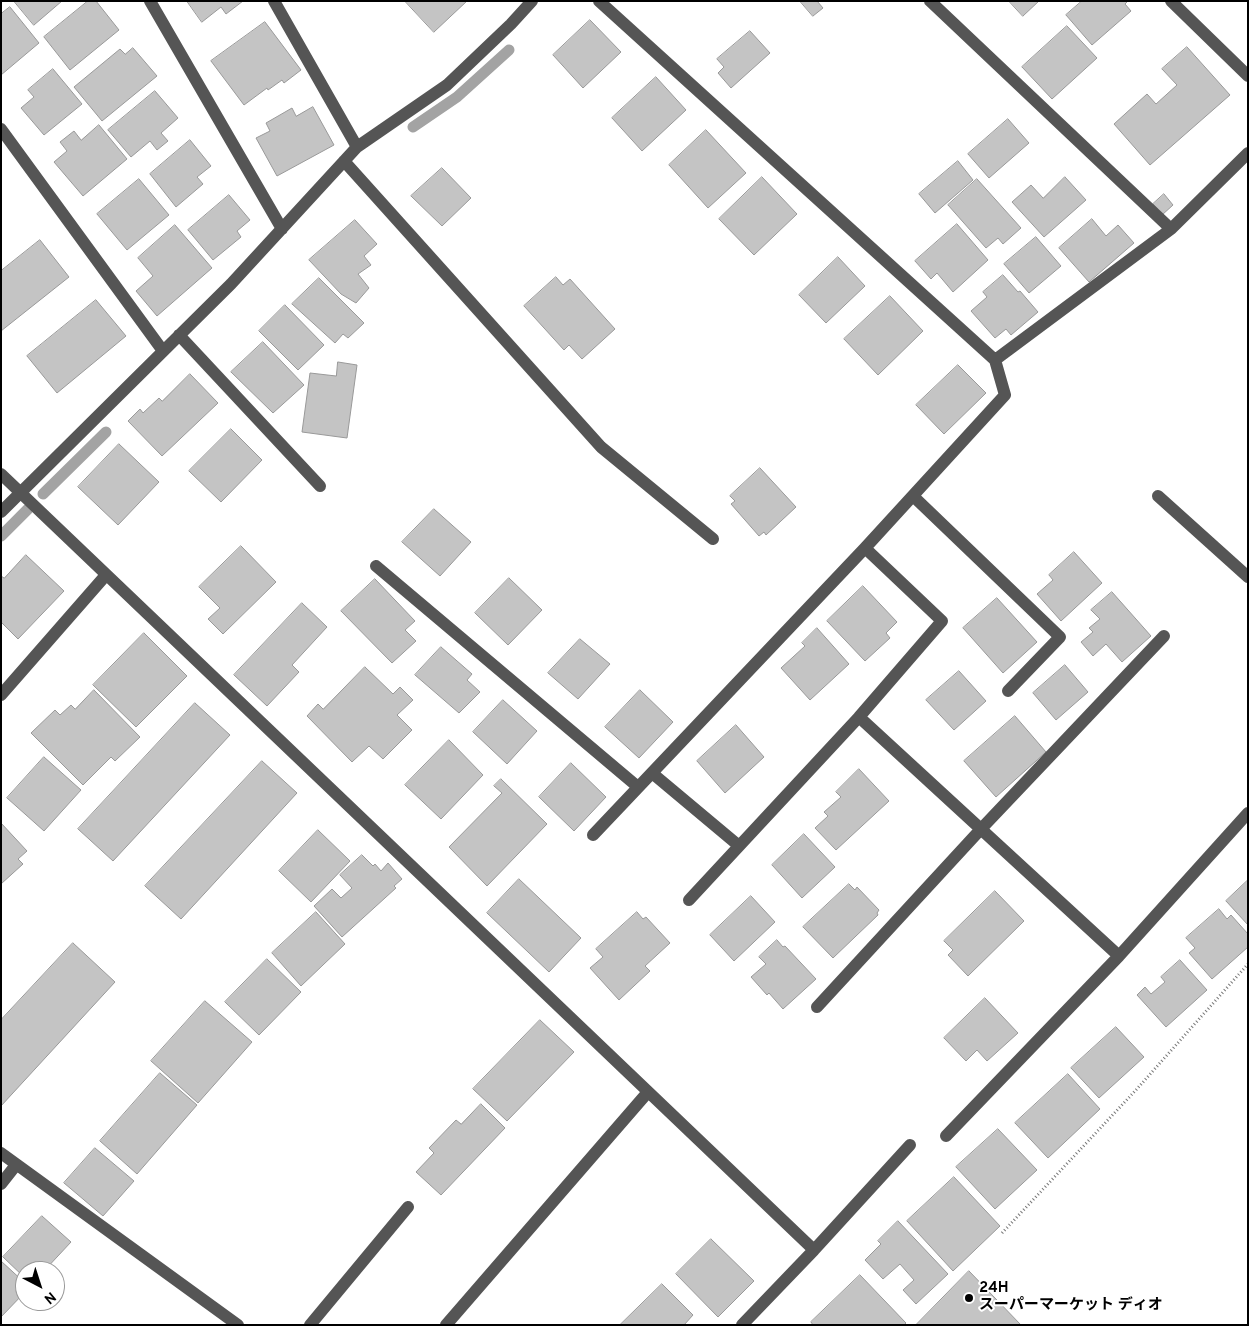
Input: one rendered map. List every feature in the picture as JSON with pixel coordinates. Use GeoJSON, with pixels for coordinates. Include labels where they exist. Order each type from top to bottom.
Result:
{"type":"FeatureCollection","features":[{"type":"Feature","properties":{"kind":"street"},"geometry":{"type":"LineString","coordinates":[[150,1],[282,229]]}},
{"type":"Feature","properties":{"kind":"street"},"geometry":{"type":"LineString","coordinates":[[274,1],[357,147]]}},
{"type":"Feature","properties":{"kind":"street"},"geometry":{"type":"LineString","coordinates":[[1,512],[231,284],[357,147],[447,85],[511,24],[532,1]]}},
{"type":"Feature","properties":{"kind":"street"},"geometry":{"type":"LineString","coordinates":[[593,835],[913,496],[1005,395],[995,360],[599,1]]}},
{"type":"Feature","properties":{"kind":"street"},"geometry":{"type":"LineString","coordinates":[[930,1],[1171,229]]}},
{"type":"Feature","properties":{"kind":"street"},"geometry":{"type":"LineString","coordinates":[[1171,1],[1248,76]]}},
{"type":"Feature","properties":{"kind":"street"},"geometry":{"type":"LineString","coordinates":[[1,129],[163,351]]}},
{"type":"Feature","properties":{"kind":"street"},"geometry":{"type":"LineString","coordinates":[[995,360],[1171,229],[1248,153]]}},
{"type":"Feature","properties":{"kind":"street"},"geometry":{"type":"LineString","coordinates":[[344,161],[601,447],[713,539]]}},
{"type":"Feature","properties":{"kind":"street"},"geometry":{"type":"LineString","coordinates":[[179,335],[320,486]]}},
{"type":"Feature","properties":{"kind":"street"},"geometry":{"type":"LineString","coordinates":[[1,474],[814,1250]]}},
{"type":"Feature","properties":{"kind":"street"},"geometry":{"type":"LineString","coordinates":[[913,496],[1060,637],[1008,691]]}},
{"type":"Feature","properties":{"kind":"street"},"geometry":{"type":"LineString","coordinates":[[1158,496],[1248,577]]}},
{"type":"Feature","properties":{"kind":"street"},"geometry":{"type":"LineString","coordinates":[[689,900],[738,845],[859,717],[942,621],[864,548]]}},
{"type":"Feature","properties":{"kind":"street"},"geometry":{"type":"LineString","coordinates":[[376,566],[638,787]]}},
{"type":"Feature","properties":{"kind":"street"},"geometry":{"type":"LineString","coordinates":[[1,695],[106,575]]}},
{"type":"Feature","properties":{"kind":"street"},"geometry":{"type":"LineString","coordinates":[[817,1007],[981,829],[1164,636]]}},
{"type":"Feature","properties":{"kind":"street"},"geometry":{"type":"LineString","coordinates":[[859,717],[1119,956]]}},
{"type":"Feature","properties":{"kind":"street"},"geometry":{"type":"LineString","coordinates":[[652,773],[738,845]]}},
{"type":"Feature","properties":{"kind":"street"},"geometry":{"type":"LineString","coordinates":[[946,1136],[1119,956],[1248,813]]}},
{"type":"Feature","properties":{"kind":"street"},"geometry":{"type":"LineString","coordinates":[[446,1325],[648,1092]]}},
{"type":"Feature","properties":{"kind":"street"},"geometry":{"type":"LineString","coordinates":[[742,1325],[910,1146]]}},
{"type":"Feature","properties":{"kind":"street"},"geometry":{"type":"LineString","coordinates":[[1,1153],[238,1325]]}},
{"type":"Feature","properties":{"kind":"street"},"geometry":{"type":"LineString","coordinates":[[1,1184],[16,1165]]}},
{"type":"Feature","properties":{"kind":"street"},"geometry":{"type":"LineString","coordinates":[[310,1325],[408,1207]]}},
{"type":"Feature","properties":{"kind":"path"},"geometry":{"type":"LineString","coordinates":[[1002,1232],[1136,1090],[1248,964]]}},
{"type":"Feature","properties":{"kind":"building"},"geometry":{"type":"Polygon","coordinates":[[[14,1],[62,1],[34,25],[14,1]]]}},
{"type":"Feature","properties":{"kind":"building"},"geometry":{"type":"Polygon","coordinates":[[[88,1],[96,1],[119,30],[70,70],[44,37],[88,1]]]}},
{"type":"Feature","properties":{"kind":"building"},"geometry":{"type":"Polygon","coordinates":[[[187,1],[243,1],[226,14],[221,7],[202,22],[187,1]]]}},
{"type":"Feature","properties":{"kind":"building"},"geometry":{"type":"Polygon","coordinates":[[[405,1],[467,1],[434,32],[405,1]]]}},
{"type":"Feature","properties":{"kind":"building"},"geometry":{"type":"Polygon","coordinates":[[[800,1],[817,1],[823,8],[813,16],[800,1]]]}},
{"type":"Feature","properties":{"kind":"building"},"geometry":{"type":"Polygon","coordinates":[[[1009,1],[1039,1],[1023,16],[1009,1]]]}},
{"type":"Feature","properties":{"kind":"building"},"geometry":{"type":"Polygon","coordinates":[[[1082,1],[1128,1],[1125,4],[1131,11],[1092,45],[1066,15],[1082,1]]]}},
{"type":"Feature","properties":{"kind":"building"},"geometry":{"type":"Polygon","coordinates":[[[10,7],[39,43],[1,75],[1,14],[10,7]]]}},
{"type":"Feature","properties":{"kind":"building"},"geometry":{"type":"Polygon","coordinates":[[[590,20],[621,52],[583,88],[553,55],[590,20]]]}},
{"type":"Feature","properties":{"kind":"building"},"geometry":{"type":"Polygon","coordinates":[[[265,22],[301,70],[284,83],[282,80],[268,90],[267,88],[244,105],[211,61],[265,22]]]}},
{"type":"Feature","properties":{"kind":"building"},"geometry":{"type":"Polygon","coordinates":[[[1067,26],[1097,58],[1052,99],[1022,67],[1067,26]]]}},
{"type":"Feature","properties":{"kind":"building"},"geometry":{"type":"Polygon","coordinates":[[[750,31],[770,53],[731,88],[718,73],[724,67],[717,59],[750,31]]]}},
{"type":"Feature","properties":{"kind":"building"},"geometry":{"type":"Polygon","coordinates":[[[1187,47],[1230,95],[1150,165],[1114,124],[1147,94],[1156,104],[1177,85],[1162,69],[1187,47]]]}},
{"type":"Feature","properties":{"kind":"building"},"geometry":{"type":"Polygon","coordinates":[[[133,48],[157,76],[102,121],[74,87],[120,49],[125,54],[133,48]]]}},
{"type":"Feature","properties":{"kind":"building"},"geometry":{"type":"Polygon","coordinates":[[[53,69],[82,104],[44,135],[21,108],[34,97],[28,90],[53,69]]]}},
{"type":"Feature","properties":{"kind":"building"},"geometry":{"type":"Polygon","coordinates":[[[656,77],[686,110],[642,151],[612,118],[656,77]]]}},
{"type":"Feature","properties":{"kind":"building"},"geometry":{"type":"Polygon","coordinates":[[[155,91],[178,118],[161,133],[168,141],[157,150],[150,141],[131,157],[108,130],[155,91]]]}},
{"type":"Feature","properties":{"kind":"building"},"geometry":{"type":"Polygon","coordinates":[[[313,107],[334,145],[277,176],[256,138],[270,131],[266,123],[292,108],[296,116],[313,107]]]}},
{"type":"Feature","properties":{"kind":"building"},"geometry":{"type":"Polygon","coordinates":[[[1008,119],[1029,143],[989,178],[968,154],[1008,119]]]}},
{"type":"Feature","properties":{"kind":"building"},"geometry":{"type":"Polygon","coordinates":[[[99,125],[127,159],[83,196],[54,162],[67,151],[60,142],[74,131],[81,140],[99,125]]]}},
{"type":"Feature","properties":{"kind":"building"},"geometry":{"type":"Polygon","coordinates":[[[706,130],[746,173],[708,208],[669,165],[706,130]]]}},
{"type":"Feature","properties":{"kind":"building"},"geometry":{"type":"Polygon","coordinates":[[[190,140],[211,166],[197,177],[203,184],[176,207],[150,174],[190,140]]]}},
{"type":"Feature","properties":{"kind":"building"},"geometry":{"type":"Polygon","coordinates":[[[958,161],[973,180],[935,213],[919,194],[958,161]]]}},
{"type":"Feature","properties":{"kind":"building"},"geometry":{"type":"Polygon","coordinates":[[[442,168],[471,198],[442,226],[411,196],[442,168]]]}},
{"type":"Feature","properties":{"kind":"building"},"geometry":{"type":"Polygon","coordinates":[[[762,177],[797,214],[754,255],[719,219],[762,177]]]}},
{"type":"Feature","properties":{"kind":"building"},"geometry":{"type":"Polygon","coordinates":[[[1065,177],[1086,200],[1044,237],[1012,202],[1031,185],[1043,198],[1065,177]]]}},
{"type":"Feature","properties":{"kind":"building"},"geometry":{"type":"Polygon","coordinates":[[[139,179],[169,215],[127,250],[97,214],[139,179]]]}},
{"type":"Feature","properties":{"kind":"building"},"geometry":{"type":"Polygon","coordinates":[[[977,179],[1021,228],[1003,244],[998,238],[986,248],[948,205],[977,179]]]}},
{"type":"Feature","properties":{"kind":"building"},"geometry":{"type":"Polygon","coordinates":[[[1164,194],[1173,205],[1162,215],[1153,204],[1164,194]]]}},
{"type":"Feature","properties":{"kind":"building"},"geometry":{"type":"Polygon","coordinates":[[[229,195],[250,220],[237,231],[241,237],[213,260],[188,230],[229,195]]]}},
{"type":"Feature","properties":{"kind":"building"},"geometry":{"type":"Polygon","coordinates":[[[1092,219],[1106,236],[1118,225],[1134,243],[1089,282],[1059,248],[1092,219]]]}},
{"type":"Feature","properties":{"kind":"building"},"geometry":{"type":"Polygon","coordinates":[[[355,220],[377,244],[364,256],[371,265],[358,274],[369,288],[356,303],[341,294],[309,260],[355,220]]]}},
{"type":"Feature","properties":{"kind":"building"},"geometry":{"type":"Polygon","coordinates":[[[957,224],[988,260],[953,292],[937,273],[931,279],[915,261],[957,224]]]}},
{"type":"Feature","properties":{"kind":"building"},"geometry":{"type":"Polygon","coordinates":[[[175,225],[212,268],[157,316],[136,291],[153,276],[138,258],[175,225]]]}},
{"type":"Feature","properties":{"kind":"building"},"geometry":{"type":"Polygon","coordinates":[[[1036,237],[1061,266],[1029,293],[1004,264],[1036,237]]]}},
{"type":"Feature","properties":{"kind":"building"},"geometry":{"type":"Polygon","coordinates":[[[40,240],[69,277],[1,331],[1,271],[40,240]]]}},
{"type":"Feature","properties":{"kind":"building"},"geometry":{"type":"Polygon","coordinates":[[[838,257],[865,286],[826,323],[799,295],[838,257]]]}},
{"type":"Feature","properties":{"kind":"building"},"geometry":{"type":"Polygon","coordinates":[[[1003,275],[1038,312],[1011,335],[1006,329],[995,338],[971,311],[987,297],[983,292],[1003,275]]]}},
{"type":"Feature","properties":{"kind":"building"},"geometry":{"type":"Polygon","coordinates":[[[556,277],[563,285],[570,279],[615,329],[582,359],[569,345],[564,350],[524,306],[556,277]]]}},
{"type":"Feature","properties":{"kind":"building"},"geometry":{"type":"Polygon","coordinates":[[[319,278],[364,323],[348,338],[343,334],[335,343],[292,304],[319,278]]]}},
{"type":"Feature","properties":{"kind":"building"},"geometry":{"type":"Polygon","coordinates":[[[890,296],[923,331],[878,375],[844,339],[890,296]]]}},
{"type":"Feature","properties":{"kind":"building"},"geometry":{"type":"Polygon","coordinates":[[[96,300],[126,336],[57,393],[27,356],[96,300]]]}},
{"type":"Feature","properties":{"kind":"building"},"geometry":{"type":"Polygon","coordinates":[[[285,305],[324,345],[298,370],[259,331],[285,305]]]}},
{"type":"Feature","properties":{"kind":"building"},"geometry":{"type":"Polygon","coordinates":[[[263,342],[304,385],[273,413],[231,372],[263,342]]]}},
{"type":"Feature","properties":{"kind":"building"},"geometry":{"type":"Polygon","coordinates":[[[338,362],[357,365],[347,438],[302,432],[310,373],[336,376],[338,362]]]}},
{"type":"Feature","properties":{"kind":"building"},"geometry":{"type":"Polygon","coordinates":[[[958,365],[986,393],[944,434],[916,405],[958,365]]]}},
{"type":"Feature","properties":{"kind":"building"},"geometry":{"type":"Polygon","coordinates":[[[190,374],[218,403],[162,456],[128,421],[140,409],[143,413],[159,398],[162,401],[190,374]]]}},
{"type":"Feature","properties":{"kind":"building"},"geometry":{"type":"Polygon","coordinates":[[[231,429],[262,460],[221,502],[189,471],[231,429]]]}},
{"type":"Feature","properties":{"kind":"building"},"geometry":{"type":"Polygon","coordinates":[[[119,444],[159,482],[118,525],[78,487],[119,444]]]}},
{"type":"Feature","properties":{"kind":"building"},"geometry":{"type":"Polygon","coordinates":[[[760,468],[796,507],[766,535],[764,532],[759,536],[731,504],[735,501],[730,496],[760,468]]]}},
{"type":"Feature","properties":{"kind":"building"},"geometry":{"type":"Polygon","coordinates":[[[434,509],[471,542],[440,576],[402,542],[434,509]]]}},
{"type":"Feature","properties":{"kind":"building"},"geometry":{"type":"Polygon","coordinates":[[[241,546],[276,582],[223,634],[208,619],[220,608],[199,587],[241,546]]]}},
{"type":"Feature","properties":{"kind":"building"},"geometry":{"type":"Polygon","coordinates":[[[1074,552],[1102,583],[1061,621],[1037,594],[1053,580],[1049,575],[1074,552]]]}},
{"type":"Feature","properties":{"kind":"building"},"geometry":{"type":"Polygon","coordinates":[[[26,555],[64,591],[18,639],[1,622],[1,576],[4,578],[26,555]]]}},
{"type":"Feature","properties":{"kind":"building"},"geometry":{"type":"Polygon","coordinates":[[[509,578],[542,610],[508,645],[475,613],[509,578]]]}},
{"type":"Feature","properties":{"kind":"building"},"geometry":{"type":"Polygon","coordinates":[[[375,579],[415,621],[405,630],[416,641],[392,663],[341,611],[375,579]]]}},
{"type":"Feature","properties":{"kind":"building"},"geometry":{"type":"Polygon","coordinates":[[[863,586],[897,622],[886,633],[890,638],[865,661],[827,621],[863,586]]]}},
{"type":"Feature","properties":{"kind":"building"},"geometry":{"type":"Polygon","coordinates":[[[1112,592],[1151,636],[1122,662],[1106,644],[1093,656],[1081,642],[1093,632],[1089,628],[1100,619],[1091,610],[1112,592]]]}},
{"type":"Feature","properties":{"kind":"building"},"geometry":{"type":"Polygon","coordinates":[[[997,598],[1037,642],[1003,673],[963,628],[997,598]]]}},
{"type":"Feature","properties":{"kind":"building"},"geometry":{"type":"Polygon","coordinates":[[[302,603],[327,627],[292,665],[299,672],[267,706],[234,675],[302,603]]]}},
{"type":"Feature","properties":{"kind":"building"},"geometry":{"type":"Polygon","coordinates":[[[817,628],[849,664],[810,700],[781,668],[805,646],[802,643],[817,628]]]}},
{"type":"Feature","properties":{"kind":"building"},"geometry":{"type":"Polygon","coordinates":[[[144,633],[187,676],[136,727],[93,685],[144,633]]]}},
{"type":"Feature","properties":{"kind":"building"},"geometry":{"type":"Polygon","coordinates":[[[580,639],[610,664],[578,699],[548,673],[580,639]]]}},
{"type":"Feature","properties":{"kind":"building"},"geometry":{"type":"Polygon","coordinates":[[[441,647],[472,674],[467,680],[480,692],[459,713],[415,675],[441,647]]]}},
{"type":"Feature","properties":{"kind":"building"},"geometry":{"type":"Polygon","coordinates":[[[1065,665],[1088,692],[1056,720],[1033,693],[1065,665]]]}},
{"type":"Feature","properties":{"kind":"building"},"geometry":{"type":"Polygon","coordinates":[[[365,667],[393,694],[400,687],[413,700],[397,715],[412,730],[383,759],[369,746],[352,762],[307,716],[318,704],[323,709],[365,667]]]}},
{"type":"Feature","properties":{"kind":"building"},"geometry":{"type":"Polygon","coordinates":[[[959,671],[986,701],[954,730],[926,700],[959,671]]]}},
{"type":"Feature","properties":{"kind":"building"},"geometry":{"type":"Polygon","coordinates":[[[94,690],[140,737],[115,761],[111,757],[83,785],[31,733],[55,710],[60,715],[71,705],[75,709],[94,690]]]}},
{"type":"Feature","properties":{"kind":"building"},"geometry":{"type":"Polygon","coordinates":[[[640,690],[673,722],[639,758],[605,727],[640,690]]]}},
{"type":"Feature","properties":{"kind":"building"},"geometry":{"type":"Polygon","coordinates":[[[503,700],[537,731],[507,764],[473,732],[503,700]]]}},
{"type":"Feature","properties":{"kind":"building"},"geometry":{"type":"Polygon","coordinates":[[[195,703],[230,735],[113,861],[78,829],[195,703]]]}},
{"type":"Feature","properties":{"kind":"building"},"geometry":{"type":"Polygon","coordinates":[[[1015,716],[1046,752],[996,797],[964,761],[1015,716]]]}},
{"type":"Feature","properties":{"kind":"building"},"geometry":{"type":"Polygon","coordinates":[[[736,725],[764,757],[725,793],[697,761],[736,725]]]}},
{"type":"Feature","properties":{"kind":"building"},"geometry":{"type":"Polygon","coordinates":[[[449,740],[483,775],[441,819],[405,785],[449,740]]]}},
{"type":"Feature","properties":{"kind":"building"},"geometry":{"type":"Polygon","coordinates":[[[44,757],[81,790],[44,831],[7,798],[44,757]]]}},
{"type":"Feature","properties":{"kind":"building"},"geometry":{"type":"Polygon","coordinates":[[[262,761],[297,793],[181,919],[145,886],[262,761]]]}},
{"type":"Feature","properties":{"kind":"building"},"geometry":{"type":"Polygon","coordinates":[[[571,763],[606,797],[574,831],[539,797],[571,763]]]}},
{"type":"Feature","properties":{"kind":"building"},"geometry":{"type":"Polygon","coordinates":[[[859,769],[889,801],[836,850],[815,828],[828,816],[824,812],[841,797],[836,792],[859,769]]]}},
{"type":"Feature","properties":{"kind":"building"},"geometry":{"type":"Polygon","coordinates":[[[501,779],[547,824],[487,886],[449,847],[502,793],[494,786],[501,779]]]}},
{"type":"Feature","properties":{"kind":"building"},"geometry":{"type":"Polygon","coordinates":[[[1,823],[27,851],[18,859],[23,864],[1,884],[1,823]]]}},
{"type":"Feature","properties":{"kind":"building"},"geometry":{"type":"Polygon","coordinates":[[[318,830],[350,861],[311,902],[279,871],[318,830]]]}},
{"type":"Feature","properties":{"kind":"building"},"geometry":{"type":"Polygon","coordinates":[[[804,834],[835,867],[802,898],[772,865],[804,834]]]}},
{"type":"Feature","properties":{"kind":"building"},"geometry":{"type":"Polygon","coordinates":[[[362,855],[381,871],[388,863],[402,879],[394,886],[396,888],[342,937],[314,906],[332,889],[341,898],[352,888],[340,875],[362,855]]]}},
{"type":"Feature","properties":{"kind":"building"},"geometry":{"type":"Polygon","coordinates":[[[519,879],[581,938],[549,972],[487,913],[519,879]]]}},
{"type":"Feature","properties":{"kind":"building"},"geometry":{"type":"Polygon","coordinates":[[[1248,880],[1248,925],[1226,901],[1248,880]]]}},
{"type":"Feature","properties":{"kind":"building"},"geometry":{"type":"Polygon","coordinates":[[[849,884],[855,890],[857,887],[879,910],[878,915],[833,958],[803,927],[849,884]]]}},
{"type":"Feature","properties":{"kind":"building"},"geometry":{"type":"Polygon","coordinates":[[[995,891],[1024,921],[968,976],[948,955],[953,950],[944,941],[995,891]]]}},
{"type":"Feature","properties":{"kind":"building"},"geometry":{"type":"Polygon","coordinates":[[[751,896],[775,922],[734,961],[710,935],[751,896]]]}},
{"type":"Feature","properties":{"kind":"building"},"geometry":{"type":"Polygon","coordinates":[[[1219,909],[1227,919],[1231,915],[1248,934],[1248,947],[1212,979],[1189,953],[1195,948],[1186,938],[1219,909]]]}},
{"type":"Feature","properties":{"kind":"building"},"geometry":{"type":"Polygon","coordinates":[[[316,912],[345,944],[301,986],[272,953],[316,912]]]}},
{"type":"Feature","properties":{"kind":"building"},"geometry":{"type":"Polygon","coordinates":[[[637,912],[643,919],[646,917],[670,943],[645,966],[650,971],[619,1000],[590,968],[603,957],[596,949],[637,912]]]}},
{"type":"Feature","properties":{"kind":"building"},"geometry":{"type":"Polygon","coordinates":[[[777,940],[816,979],[783,1009],[751,977],[766,964],[759,957],[777,940]]]}},
{"type":"Feature","properties":{"kind":"building"},"geometry":{"type":"Polygon","coordinates":[[[73,943],[115,982],[1,1106],[1,1020],[73,943]]]}},
{"type":"Feature","properties":{"kind":"building"},"geometry":{"type":"Polygon","coordinates":[[[267,959],[301,992],[259,1035],[225,1002],[267,959]]]}},
{"type":"Feature","properties":{"kind":"building"},"geometry":{"type":"Polygon","coordinates":[[[1180,960],[1207,990],[1166,1027],[1137,995],[1145,987],[1151,994],[1165,982],[1161,977],[1180,960]]]}},
{"type":"Feature","properties":{"kind":"building"},"geometry":{"type":"Polygon","coordinates":[[[985,998],[1018,1033],[987,1061],[977,1050],[966,1061],[944,1038],[985,998]]]}},
{"type":"Feature","properties":{"kind":"building"},"geometry":{"type":"Polygon","coordinates":[[[205,1001],[252,1042],[198,1103],[151,1061],[205,1001]]]}},
{"type":"Feature","properties":{"kind":"building"},"geometry":{"type":"Polygon","coordinates":[[[540,1020],[574,1052],[507,1121],[473,1089],[540,1020]]]}},
{"type":"Feature","properties":{"kind":"building"},"geometry":{"type":"Polygon","coordinates":[[[1116,1027],[1144,1057],[1099,1098],[1071,1068],[1116,1027]]]}},
{"type":"Feature","properties":{"kind":"building"},"geometry":{"type":"Polygon","coordinates":[[[160,1073],[197,1105],[137,1174],[100,1141],[160,1073]]]}},
{"type":"Feature","properties":{"kind":"building"},"geometry":{"type":"Polygon","coordinates":[[[1068,1074],[1100,1109],[1048,1158],[1015,1123],[1068,1074]]]}},
{"type":"Feature","properties":{"kind":"building"},"geometry":{"type":"Polygon","coordinates":[[[481,1104],[505,1128],[441,1195],[416,1172],[434,1153],[429,1148],[456,1120],[461,1124],[481,1104]]]}},
{"type":"Feature","properties":{"kind":"building"},"geometry":{"type":"Polygon","coordinates":[[[998,1129],[1037,1170],[995,1209],[956,1167],[998,1129]]]}},
{"type":"Feature","properties":{"kind":"building"},"geometry":{"type":"Polygon","coordinates":[[[95,1148],[134,1181],[103,1216],[64,1183],[95,1148]]]}},
{"type":"Feature","properties":{"kind":"building"},"geometry":{"type":"Polygon","coordinates":[[[954,1177],[1000,1226],[953,1271],[907,1221],[954,1177]]]}},
{"type":"Feature","properties":{"kind":"building"},"geometry":{"type":"Polygon","coordinates":[[[42,1216],[71,1242],[53,1261],[15,1261],[15,1268],[3,1257],[42,1216]]]}},
{"type":"Feature","properties":{"kind":"building"},"geometry":{"type":"Polygon","coordinates":[[[898,1221],[948,1274],[916,1304],[903,1290],[914,1280],[900,1264],[883,1279],[865,1260],[881,1244],[878,1241],[898,1221]]]}},
{"type":"Feature","properties":{"kind":"building"},"geometry":{"type":"Polygon","coordinates":[[[711,1239],[754,1281],[718,1317],[676,1274],[711,1239]]]}},
{"type":"Feature","properties":{"kind":"building"},"geometry":{"type":"Polygon","coordinates":[[[1,1261],[15,1274],[15,1302],[1,1317],[1,1261]]]}},
{"type":"Feature","properties":{"kind":"building","name":"24H スーパーマーケット ディオ"},"geometry":{"type":"Polygon","coordinates":[[[969,1271],[1021,1325],[916,1325],[969,1271]]]}},
{"type":"Feature","properties":{"kind":"building"},"geometry":{"type":"Polygon","coordinates":[[[860,1275],[906,1323],[904,1325],[813,1325],[811,1322],[860,1275]]]}},
{"type":"Feature","properties":{"kind":"building"},"geometry":{"type":"Polygon","coordinates":[[[662,1284],[693,1315],[684,1325],[620,1325],[662,1284]]]}},
{"type":"Feature","properties":{"kind":"waterway"},"geometry":{"type":"LineString","coordinates":[[413,127],[457,97],[509,50]]}},
{"type":"Feature","properties":{"kind":"waterway"},"geometry":{"type":"LineString","coordinates":[[43,494],[106,432]]}},
{"type":"Feature","properties":{"kind":"waterway"},"geometry":{"type":"LineString","coordinates":[[1,536],[28,509]]}},
{"type":"Feature","properties":{"kind":"place","name":"24H スーパーマーケット ディオ"},"geometry":{"type":"Point","coordinates":[969,1298]}}]}
